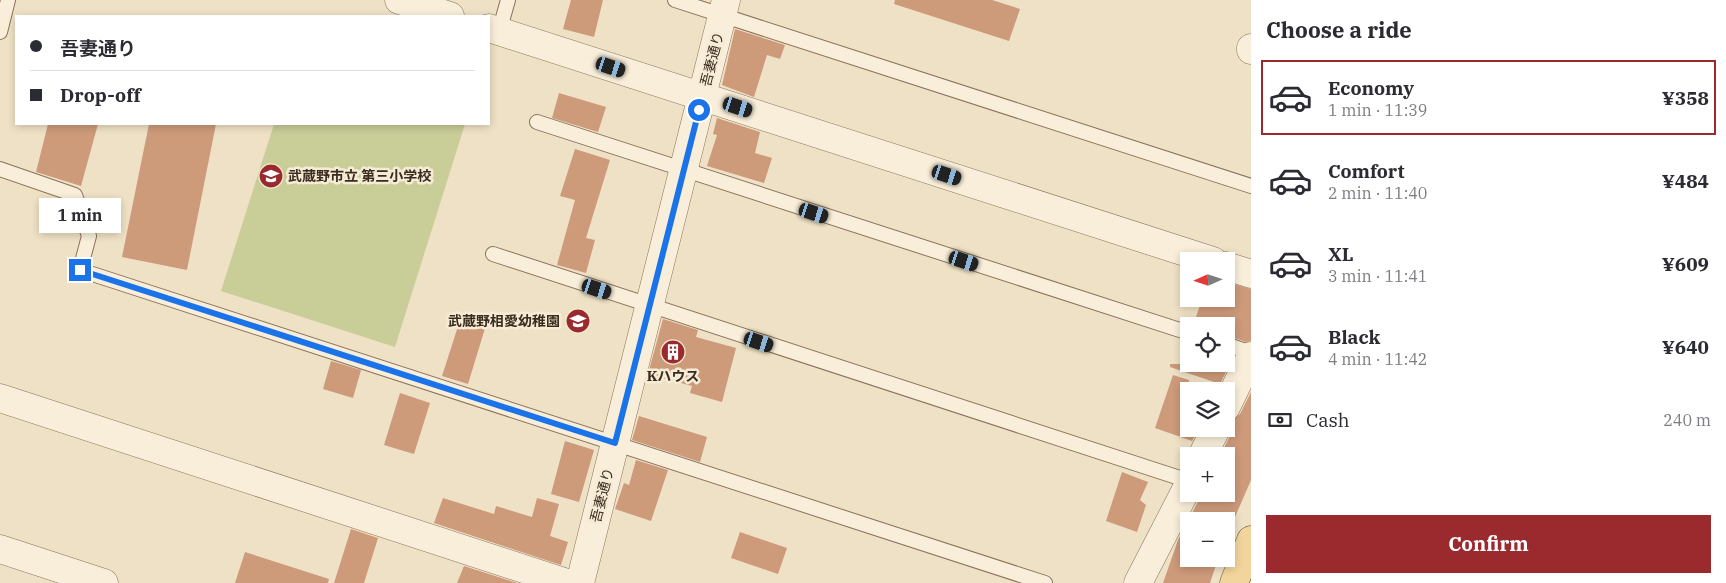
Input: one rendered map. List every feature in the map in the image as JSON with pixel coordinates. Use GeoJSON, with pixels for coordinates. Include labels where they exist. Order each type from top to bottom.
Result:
{"type":"FeatureCollection","features":[{"type":"Feature","properties":{"kind":"main road"},"geometry":{"type":"LineString","coordinates":[[1234,583],[1251,540]]}},
{"type":"Feature","properties":{"kind":"street"},"geometry":{"type":"LineString","coordinates":[[399,0],[447,15]]}},
{"type":"Feature","properties":{"kind":"street","name":"吾妻通り"},"geometry":{"type":"LineString","coordinates":[[580,583],[724,7]]}},
{"type":"Feature","properties":{"kind":"street"},"geometry":{"type":"LineString","coordinates":[[494,30],[1185,252]]}},
{"type":"Feature","properties":{"kind":"street"},"geometry":{"type":"LineString","coordinates":[[1235,269],[1251,274]]}},
{"type":"Feature","properties":{"kind":"street"},"geometry":{"type":"LineString","coordinates":[[1235,388],[1251,354]]}},
{"type":"Feature","properties":{"kind":"street"},"geometry":{"type":"LineString","coordinates":[[0,398],[567,583]]}},
{"type":"Feature","properties":{"kind":"street"},"geometry":{"type":"LineString","coordinates":[[1138,583],[1180,500]]}},
{"type":"Feature","properties":{"kind":"street"},"geometry":{"type":"LineString","coordinates":[[0,549],[104,583]]}},
{"type":"Feature","properties":{"kind":"lane"},"geometry":{"type":"LineString","coordinates":[[0,32],[8,0]]}},
{"type":"Feature","properties":{"kind":"lane"},"geometry":{"type":"LineString","coordinates":[[494,30],[508,0]]}},
{"type":"Feature","properties":{"kind":"lane"},"geometry":{"type":"LineString","coordinates":[[675,0],[724,7],[1251,186]]}},
{"type":"Feature","properties":{"kind":"lane"},"geometry":{"type":"LineString","coordinates":[[537,122],[682,171],[1180,329]]}},
{"type":"Feature","properties":{"kind":"lane"},"geometry":{"type":"LineString","coordinates":[[0,169],[75,195],[89,236],[80,270],[1046,583]]}},
{"type":"Feature","properties":{"kind":"lane"},"geometry":{"type":"LineString","coordinates":[[493,254],[1180,479]]}},
{"type":"Feature","properties":{"kind":"lane"},"geometry":{"type":"LineString","coordinates":[[1235,348],[1251,354]]}},
{"type":"Feature","properties":{"kind":"green space"},"geometry":{"type":"Polygon","coordinates":[[[274,125],[465,125],[395,347],[221,291],[274,125]]]}},
{"type":"Feature","properties":{"kind":"building"},"geometry":{"type":"Polygon","coordinates":[[[571,0],[603,0],[594,37],[563,29],[571,0]]]}},
{"type":"Feature","properties":{"kind":"building"},"geometry":{"type":"Polygon","coordinates":[[[895,0],[992,0],[1020,9],[1009,41],[894,4],[895,0]]]}},
{"type":"Feature","properties":{"kind":"building"},"geometry":{"type":"Polygon","coordinates":[[[735,29],[785,45],[780,59],[767,55],[754,97],[722,85],[735,29]]]}},
{"type":"Feature","properties":{"kind":"building"},"geometry":{"type":"Polygon","coordinates":[[[559,93],[606,107],[598,132],[552,118],[559,93]]]}},
{"type":"Feature","properties":{"kind":"building"},"geometry":{"type":"Polygon","coordinates":[[[717,118],[760,132],[755,153],[772,158],[764,183],[707,166],[717,135],[713,134],[717,118]]]}},
{"type":"Feature","properties":{"kind":"building"},"geometry":{"type":"Polygon","coordinates":[[[48,125],[98,125],[81,186],[36,172],[48,125]]]}},
{"type":"Feature","properties":{"kind":"building"},"geometry":{"type":"Polygon","coordinates":[[[149,125],[216,125],[187,270],[122,257],[149,125]]]}},
{"type":"Feature","properties":{"kind":"building"},"geometry":{"type":"Polygon","coordinates":[[[575,149],[610,160],[586,238],[595,240],[586,273],[557,265],[575,200],[560,196],[575,149]]]}},
{"type":"Feature","properties":{"kind":"building"},"geometry":{"type":"Polygon","coordinates":[[[1235,285],[1251,289],[1251,341],[1246,342],[1235,338],[1235,317],[1196,317],[1199,308],[1235,308],[1235,285]]]}},
{"type":"Feature","properties":{"kind":"building"},"geometry":{"type":"Polygon","coordinates":[[[461,317],[486,325],[468,384],[442,376],[461,317]]]}},
{"type":"Feature","properties":{"kind":"building"},"geometry":{"type":"Polygon","coordinates":[[[663,319],[698,330],[696,337],[736,348],[722,402],[690,393],[692,386],[648,374],[663,319]]]}},
{"type":"Feature","properties":{"kind":"building"},"geometry":{"type":"Polygon","coordinates":[[[331,361],[361,370],[353,398],[323,389],[331,361]]]}},
{"type":"Feature","properties":{"kind":"building"},"geometry":{"type":"Polygon","coordinates":[[[1170,364],[1180,364],[1180,370],[1170,367],[1170,364]]]}},
{"type":"Feature","properties":{"kind":"building"},"geometry":{"type":"Polygon","coordinates":[[[1185,372],[1226,372],[1221,382],[1214,382],[1185,372]]]}},
{"type":"Feature","properties":{"kind":"building"},"geometry":{"type":"Polygon","coordinates":[[[1173,375],[1189,380],[1189,382],[1180,382],[1180,437],[1155,428],[1173,375]]]}},
{"type":"Feature","properties":{"kind":"building"},"geometry":{"type":"Polygon","coordinates":[[[1251,392],[1251,480],[1235,517],[1235,512],[1193,512],[1198,502],[1235,502],[1235,447],[1224,447],[1230,437],[1235,437],[1235,418],[1240,414],[1251,392]]]}},
{"type":"Feature","properties":{"kind":"building"},"geometry":{"type":"Polygon","coordinates":[[[400,393],[430,403],[414,454],[384,445],[400,393]]]}},
{"type":"Feature","properties":{"kind":"building"},"geometry":{"type":"Polygon","coordinates":[[[639,416],[707,437],[700,462],[632,440],[639,416]]]}},
{"type":"Feature","properties":{"kind":"building"},"geometry":{"type":"Polygon","coordinates":[[[1181,437],[1194,437],[1192,441],[1181,437]]]}},
{"type":"Feature","properties":{"kind":"building"},"geometry":{"type":"Polygon","coordinates":[[[565,441],[594,450],[579,502],[551,494],[565,441]]]}},
{"type":"Feature","properties":{"kind":"building"},"geometry":{"type":"Polygon","coordinates":[[[636,460],[668,470],[651,521],[615,509],[624,483],[629,485],[636,460]]]}},
{"type":"Feature","properties":{"kind":"building"},"geometry":{"type":"Polygon","coordinates":[[[1122,472],[1148,482],[1140,500],[1146,505],[1137,532],[1106,521],[1122,472]]]}},
{"type":"Feature","properties":{"kind":"building"},"geometry":{"type":"Polygon","coordinates":[[[443,498],[494,514],[496,506],[532,517],[537,498],[559,504],[550,536],[568,542],[561,565],[434,523],[443,498]]]}},
{"type":"Feature","properties":{"kind":"building"},"geometry":{"type":"Polygon","coordinates":[[[351,529],[378,538],[364,583],[334,583],[351,529]]]}},
{"type":"Feature","properties":{"kind":"building"},"geometry":{"type":"Polygon","coordinates":[[[740,532],[787,548],[778,574],[731,558],[740,532]]]}},
{"type":"Feature","properties":{"kind":"building"},"geometry":{"type":"Polygon","coordinates":[[[1180,536],[1180,567],[1215,567],[1210,583],[1163,583],[1180,536]]]}},
{"type":"Feature","properties":{"kind":"building"},"geometry":{"type":"Polygon","coordinates":[[[245,552],[329,579],[328,583],[235,583],[245,552]]]}},
{"type":"Feature","properties":{"kind":"building"},"geometry":{"type":"Polygon","coordinates":[[[464,566],[517,583],[457,583],[464,566]]]}},
{"type":"Feature","properties":{"kind":"place","name":"武蔵野市立 第三小学校"},"geometry":{"type":"Point","coordinates":[271,176]}},
{"type":"Feature","properties":{"kind":"place","name":"武蔵野相愛幼稚園"},"geometry":{"type":"Point","coordinates":[578,321]}},
{"type":"Feature","properties":{"kind":"place","name":"Kハウス"},"geometry":{"type":"Point","coordinates":[673,352]}},
{"type":"Feature","properties":{"kind":"route"},"geometry":{"type":"LineString","coordinates":[[80,270],[615,443],[682,171],[699,110]]}}]}
